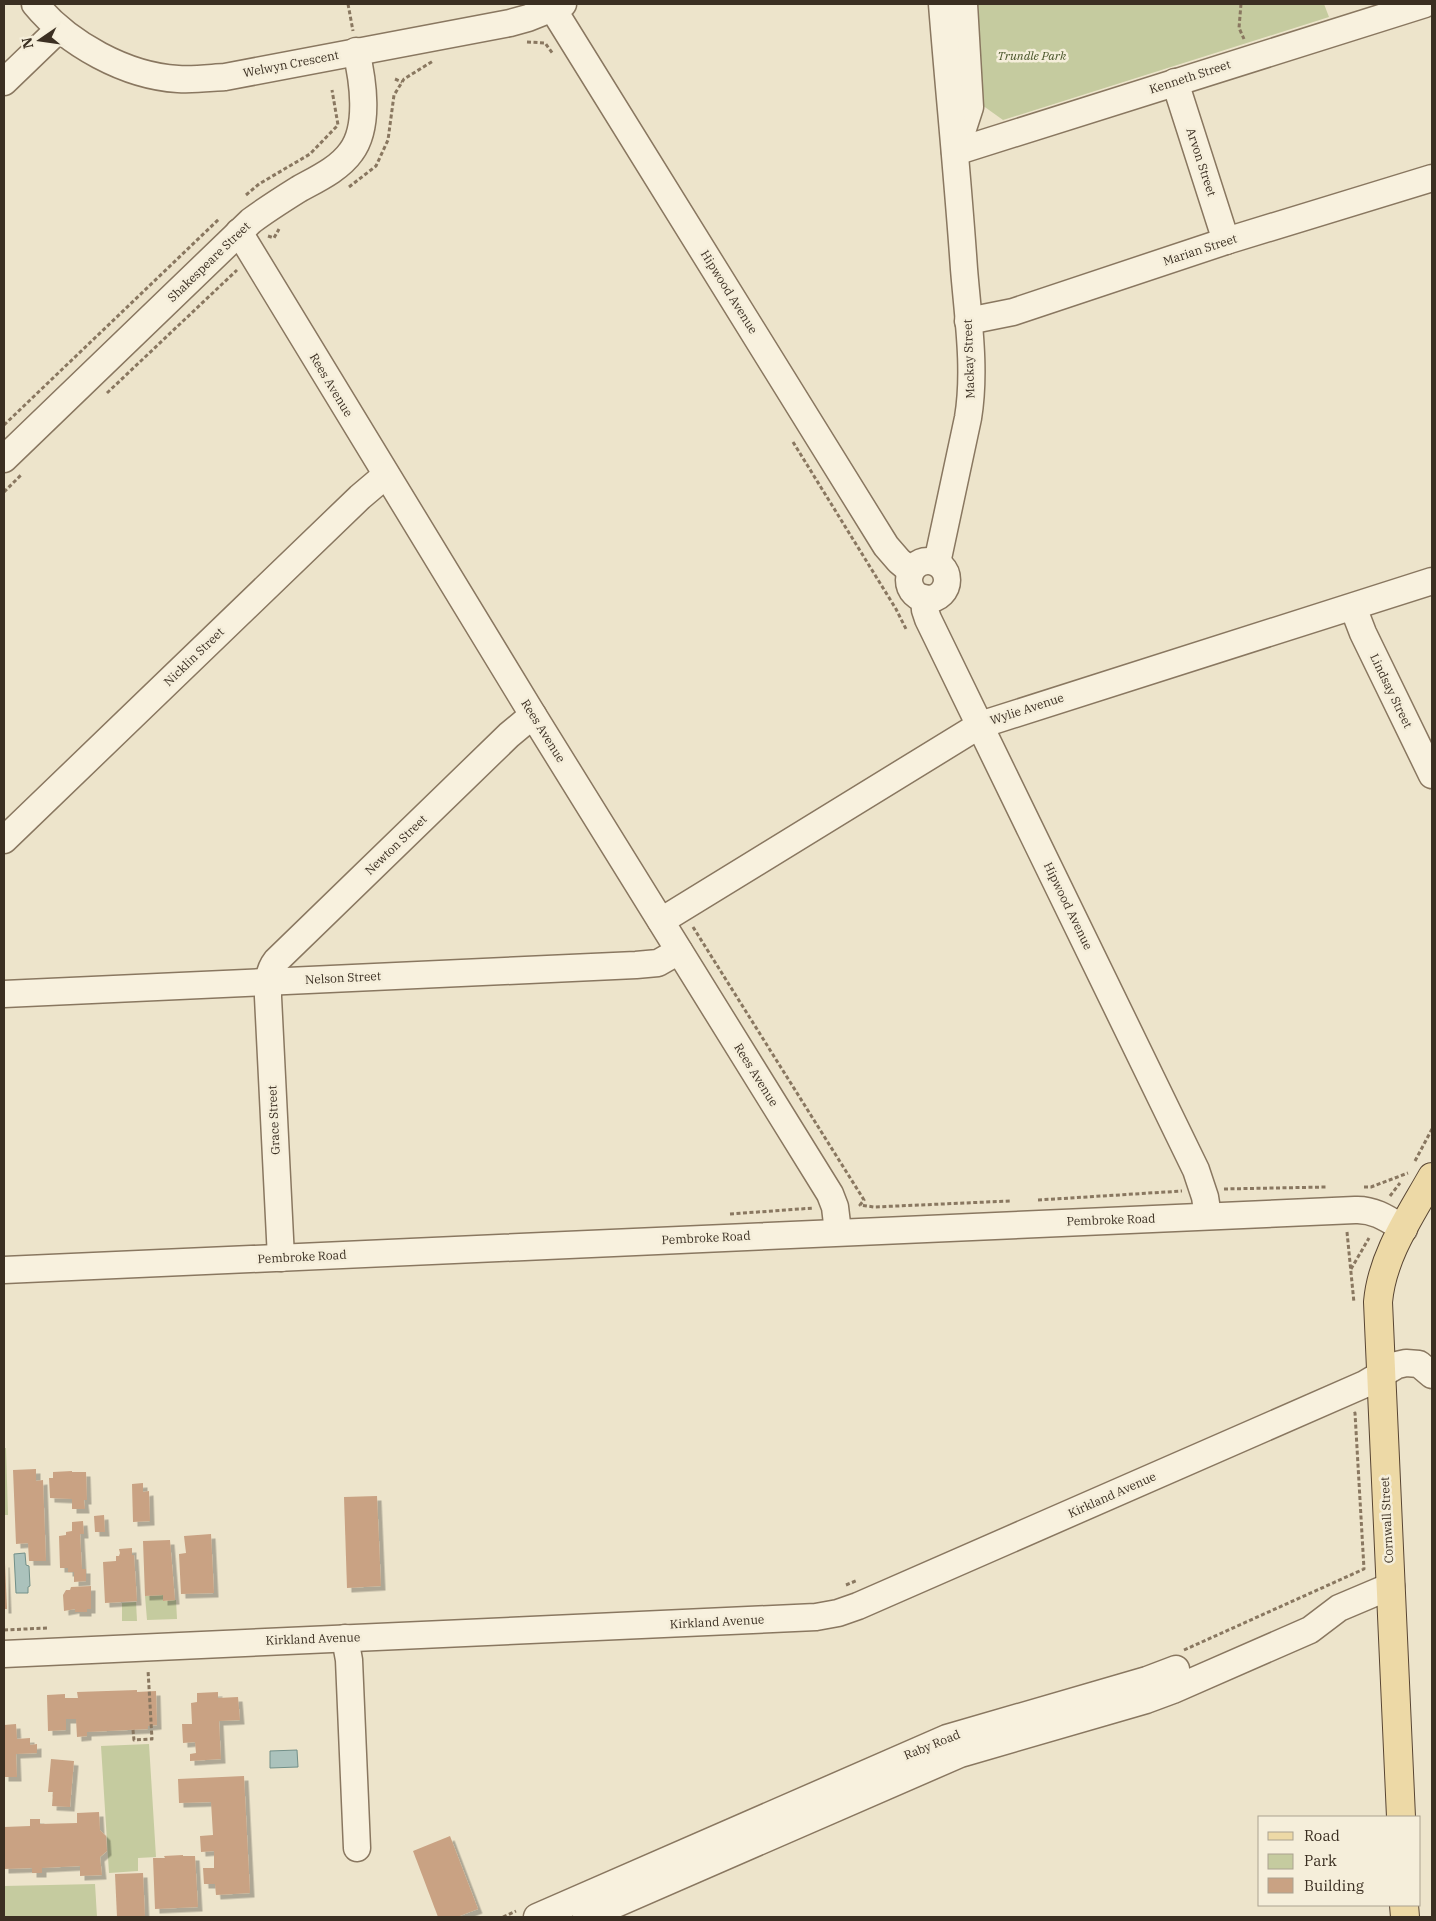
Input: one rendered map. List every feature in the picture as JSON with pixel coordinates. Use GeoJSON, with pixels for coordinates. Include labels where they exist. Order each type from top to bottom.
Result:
{"type":"FeatureCollection","features":[{"type":"Feature","properties":{"kind":"main road","name":"Cornwall Street"},"geometry":{"type":"LineString","coordinates":[[1401,1816],[1378,1302],[1386,1263],[1404,1229],[1420,1175]]}},
{"type":"Feature","properties":{"kind":"street","name":"Welwyn Crescent"},"geometry":{"type":"LineString","coordinates":[[35,4],[59,29],[91,52],[136,70],[178,79],[225,77],[510,23],[558,6]]}},
{"type":"Feature","properties":{"kind":"street","name":"Mackay Street"},"geometry":{"type":"LineString","coordinates":[[937,563],[971,400],[968,320],[942,4]]}},
{"type":"Feature","properties":{"kind":"street","name":"Mackay Street"},"geometry":{"type":"LineString","coordinates":[[955,152],[970,107],[964,4]]}},
{"type":"Feature","properties":{"kind":"street","name":"Kenneth Street"},"geometry":{"type":"LineString","coordinates":[[955,152],[1425,4]]}},
{"type":"Feature","properties":{"kind":"street","name":"Hipwood Avenue"},"geometry":{"type":"LineString","coordinates":[[558,6],[886,546],[911,571]]}},
{"type":"Feature","properties":{"kind":"street"},"geometry":{"type":"LineString","coordinates":[[4,82],[59,29]]}},
{"type":"Feature","properties":{"kind":"street","name":"Shakespeare Street"},"geometry":{"type":"LineString","coordinates":[[14,466],[239,232],[265,211],[334,168],[352,150],[360,133],[363,105],[362,85],[356,51]]}},
{"type":"Feature","properties":{"kind":"street","name":"Arvon Street"},"geometry":{"type":"LineString","coordinates":[[1175,82],[1226,241]]}},
{"type":"Feature","properties":{"kind":"street","name":"Marian Street"},"geometry":{"type":"LineString","coordinates":[[968,320],[1013,312],[1226,241],[1432,178]]}},
{"type":"Feature","properties":{"kind":"street","name":"Rees Avenue"},"geometry":{"type":"LineString","coordinates":[[239,232],[533,715],[830,1194],[835,1207],[838,1232]]}},
{"type":"Feature","properties":{"kind":"street","name":"Nicklin Street"},"geometry":{"type":"LineString","coordinates":[[4,840],[386,475]]}},
{"type":"Feature","properties":{"kind":"street"},"geometry":{"type":"LineString","coordinates":[[925,561],[937,563],[942,567],[947,577],[945,589],[936,597],[924,598],[919,596],[911,588],[911,571],[925,561]]}},
{"type":"Feature","properties":{"kind":"street","name":"Wylie Avenue"},"geometry":{"type":"LineString","coordinates":[[661,921],[980,725],[1432,582]]}},
{"type":"Feature","properties":{"kind":"street","name":"Hipwood Avenue"},"geometry":{"type":"LineString","coordinates":[[924,598],[926,614],[1196,1170],[1205,1197],[1208,1216]]}},
{"type":"Feature","properties":{"kind":"street","name":"Lindsay Street"},"geometry":{"type":"LineString","coordinates":[[1353,607],[1363,634],[1432,775]]}},
{"type":"Feature","properties":{"kind":"street","name":"Newton Street"},"geometry":{"type":"LineString","coordinates":[[268,982],[270,972],[276,961],[509,735],[533,715]]}},
{"type":"Feature","properties":{"kind":"street","name":"Nelson Street"},"geometry":{"type":"LineString","coordinates":[[4,994],[636,965],[658,963],[679,951]]}},
{"type":"Feature","properties":{"kind":"street","name":"Grace Street"},"geometry":{"type":"LineString","coordinates":[[268,982],[281,1258]]}},
{"type":"Feature","properties":{"kind":"street","name":"Pembroke Road"},"geometry":{"type":"LineString","coordinates":[[4,1270],[1364,1209],[1376,1212],[1404,1229]]}},
{"type":"Feature","properties":{"kind":"street","name":"Kirkland Avenue"},"geometry":{"type":"LineString","coordinates":[[4,1654],[838,1614],[1365,1384],[1397,1365],[1406,1362],[1419,1364],[1432,1375]]}},
{"type":"Feature","properties":{"kind":"street","name":"Raby Road"},"geometry":{"type":"LineString","coordinates":[[586,1917],[960,1754],[1146,1700],[1173,1690],[1310,1630],[1340,1608],[1390,1586]]}},
{"type":"Feature","properties":{"kind":"street","name":"Raby Road"},"geometry":{"type":"LineString","coordinates":[[527,1914],[947,1738],[1147,1680],[1168,1673],[1303,1613],[1316,1609],[1340,1608]]}},
{"type":"Feature","properties":{"kind":"street"},"geometry":{"type":"LineString","coordinates":[[345,1638],[349,1660],[357,1848]]}},
{"type":"Feature","properties":{"kind":"path"},"geometry":{"type":"LineString","coordinates":[[348,4],[351,18]]}},
{"type":"Feature","properties":{"kind":"path"},"geometry":{"type":"LineString","coordinates":[[1241,4],[1239,28],[1252,58]]}},
{"type":"Feature","properties":{"kind":"path"},"geometry":{"type":"LineString","coordinates":[[527,42],[545,43],[556,58]]}},
{"type":"Feature","properties":{"kind":"path"},"geometry":{"type":"LineString","coordinates":[[341,192],[357,182],[376,166],[388,140],[394,95],[404,79],[433,60]]}},
{"type":"Feature","properties":{"kind":"path"},"geometry":{"type":"LineString","coordinates":[[395,79],[402,82]]}},
{"type":"Feature","properties":{"kind":"path"},"geometry":{"type":"LineString","coordinates":[[268,236],[274,238],[279,229],[287,224]]}},
{"type":"Feature","properties":{"kind":"path"},"geometry":{"type":"LineString","coordinates":[[103,397],[238,270]]}},
{"type":"Feature","properties":{"kind":"path"},"geometry":{"type":"LineString","coordinates":[[792,440],[896,609],[910,636]]}},
{"type":"Feature","properties":{"kind":"path"},"geometry":{"type":"LineString","coordinates":[[4,492],[14,466]]}},
{"type":"Feature","properties":{"kind":"path"},"geometry":{"type":"LineString","coordinates":[[688,919],[864,1200],[860,1205],[874,1207],[1016,1201]]}},
{"type":"Feature","properties":{"kind":"path"},"geometry":{"type":"LineString","coordinates":[[1362,1187],[1420,1175]]}},
{"type":"Feature","properties":{"kind":"path"},"geometry":{"type":"LineString","coordinates":[[1222,1189],[1333,1187]]}},
{"type":"Feature","properties":{"kind":"path"},"geometry":{"type":"LineString","coordinates":[[1034,1200],[1185,1191]]}},
{"type":"Feature","properties":{"kind":"path"},"geometry":{"type":"LineString","coordinates":[[1346,1231],[1354,1311]]}},
{"type":"Feature","properties":{"kind":"path"},"geometry":{"type":"LineString","coordinates":[[1351,1269],[1369,1238]]}},
{"type":"Feature","properties":{"kind":"path"},"geometry":{"type":"LineString","coordinates":[[1177,1653],[1364,1569],[1355,1413],[1347,1417]]}},
{"type":"Feature","properties":{"kind":"path"},"geometry":{"type":"LineString","coordinates":[[844,1586],[862,1578]]}},
{"type":"Feature","properties":{"kind":"path"},"geometry":{"type":"LineString","coordinates":[[4,1630],[50,1628]]}},
{"type":"Feature","properties":{"kind":"path"},"geometry":{"type":"LineString","coordinates":[[138,1670],[158,1669]]}},
{"type":"Feature","properties":{"kind":"path"},"geometry":{"type":"LineString","coordinates":[[133,1730],[134,1740],[152,1739],[148,1670]]}},
{"type":"Feature","properties":{"kind":"path"},"geometry":{"type":"LineString","coordinates":[[503,1917],[527,1914]]}},
{"type":"Feature","properties":{"kind":"green space","name":"Trundle Park"},"geometry":{"type":"Polygon","coordinates":[[[978,4],[1324,4],[1329,17],[1003,120],[982,105],[978,4]]]}},
{"type":"Feature","properties":{"kind":"green space"},"geometry":{"type":"Polygon","coordinates":[[[4,1448],[6,1448],[8,1515],[4,1515],[4,1448]]]}},
{"type":"Feature","properties":{"kind":"green space"},"geometry":{"type":"Polygon","coordinates":[[[163,1595],[164,1601],[176,1600],[177,1619],[147,1620],[145,1596],[163,1595]]]}},
{"type":"Feature","properties":{"kind":"green space"},"geometry":{"type":"Polygon","coordinates":[[[136,1602],[137,1621],[122,1621],[122,1603],[136,1602]]]}},
{"type":"Feature","properties":{"kind":"green space"},"geometry":{"type":"Polygon","coordinates":[[[149,1744],[156,1857],[138,1858],[138,1871],[109,1873],[101,1746],[149,1744]]]}},
{"type":"Feature","properties":{"kind":"green space"},"geometry":{"type":"Polygon","coordinates":[[[95,1884],[97,1917],[4,1917],[4,1886],[95,1884]]]}},
{"type":"Feature","properties":{"kind":"water"},"geometry":{"type":"Polygon","coordinates":[[[25,1553],[26,1565],[29,1566],[30,1586],[28,1587],[28,1593],[16,1593],[14,1554],[25,1553]]]}},
{"type":"Feature","properties":{"kind":"water"},"geometry":{"type":"Polygon","coordinates":[[[297,1750],[298,1767],[270,1768],[270,1751],[297,1750]]]}},
{"type":"Feature","properties":{"kind":"building"},"geometry":{"type":"Polygon","coordinates":[[[36,1469],[36,1481],[43,1480],[46,1561],[29,1561],[28,1543],[16,1544],[13,1470],[36,1469]]]}},
{"type":"Feature","properties":{"kind":"building"},"geometry":{"type":"Polygon","coordinates":[[[53,1472],[86,1472],[87,1500],[84,1500],[85,1509],[72,1509],[72,1499],[50,1498],[49,1478],[53,1478],[53,1472]]]}},
{"type":"Feature","properties":{"kind":"building"},"geometry":{"type":"Polygon","coordinates":[[[143,1483],[143,1492],[149,1491],[150,1521],[133,1522],[132,1484],[143,1483]]]}},
{"type":"Feature","properties":{"kind":"building"},"geometry":{"type":"Polygon","coordinates":[[[377,1496],[381,1586],[347,1588],[344,1497],[377,1496]]]}},
{"type":"Feature","properties":{"kind":"building"},"geometry":{"type":"Polygon","coordinates":[[[104,1515],[105,1532],[95,1532],[94,1516],[104,1515]]]}},
{"type":"Feature","properties":{"kind":"building"},"geometry":{"type":"Polygon","coordinates":[[[83,1521],[84,1534],[80,1534],[82,1569],[86,1569],[86,1581],[74,1582],[74,1572],[68,1572],[68,1568],[60,1568],[59,1536],[66,1535],[66,1532],[72,1531],[72,1522],[83,1521]]]}},
{"type":"Feature","properties":{"kind":"building"},"geometry":{"type":"Polygon","coordinates":[[[211,1534],[214,1593],[181,1594],[179,1554],[186,1553],[184,1536],[211,1534]]]}},
{"type":"Feature","properties":{"kind":"building"},"geometry":{"type":"Polygon","coordinates":[[[170,1540],[175,1600],[163,1601],[163,1595],[145,1596],[143,1541],[170,1540]]]}},
{"type":"Feature","properties":{"kind":"building"},"geometry":{"type":"Polygon","coordinates":[[[132,1548],[137,1601],[105,1603],[103,1562],[116,1561],[116,1556],[119,1556],[120,1553],[119,1549],[132,1548]]]}},
{"type":"Feature","properties":{"kind":"building"},"geometry":{"type":"Polygon","coordinates":[[[5,1563],[7,1609],[4,1609],[5,1563]]]}},
{"type":"Feature","properties":{"kind":"building"},"geometry":{"type":"Polygon","coordinates":[[[91,1586],[91,1609],[87,1609],[87,1612],[75,1612],[75,1609],[64,1611],[63,1595],[66,1590],[70,1590],[71,1587],[91,1586]]]}},
{"type":"Feature","properties":{"kind":"building"},"geometry":{"type":"Polygon","coordinates":[[[137,1690],[137,1692],[156,1691],[157,1725],[148,1726],[148,1729],[87,1732],[87,1736],[77,1737],[76,1719],[66,1719],[66,1730],[48,1731],[47,1695],[65,1694],[65,1698],[78,1698],[77,1692],[137,1690]]]}},
{"type":"Feature","properties":{"kind":"building"},"geometry":{"type":"Polygon","coordinates":[[[218,1692],[218,1698],[238,1697],[240,1720],[219,1721],[221,1759],[190,1761],[190,1754],[196,1753],[195,1742],[183,1743],[182,1724],[192,1724],[191,1703],[197,1702],[197,1693],[218,1692]]]}},
{"type":"Feature","properties":{"kind":"building"},"geometry":{"type":"Polygon","coordinates":[[[16,1724],[17,1739],[30,1738],[30,1745],[37,1744],[37,1753],[16,1754],[17,1777],[4,1777],[4,1725],[16,1724]]]}},
{"type":"Feature","properties":{"kind":"building"},"geometry":{"type":"Polygon","coordinates":[[[51,1759],[74,1761],[70,1807],[52,1806],[53,1792],[48,1792],[51,1759]]]}},
{"type":"Feature","properties":{"kind":"building"},"geometry":{"type":"Polygon","coordinates":[[[244,1776],[250,1893],[216,1895],[215,1884],[204,1884],[203,1868],[214,1868],[214,1851],[201,1852],[200,1836],[213,1835],[211,1802],[179,1803],[178,1779],[244,1776]]]}},
{"type":"Feature","properties":{"kind":"building"},"geometry":{"type":"Polygon","coordinates":[[[99,1812],[100,1830],[106,1836],[107,1851],[100,1857],[102,1875],[80,1876],[80,1866],[42,1868],[42,1873],[32,1873],[32,1868],[4,1869],[4,1827],[30,1826],[30,1819],[40,1819],[40,1824],[77,1823],[77,1813],[99,1812]]]}},
{"type":"Feature","properties":{"kind":"building"},"geometry":{"type":"Polygon","coordinates":[[[450,1836],[478,1909],[457,1917],[438,1917],[413,1851],[450,1836]]]}},
{"type":"Feature","properties":{"kind":"building"},"geometry":{"type":"Polygon","coordinates":[[[183,1855],[195,1856],[198,1907],[155,1909],[153,1858],[183,1855]]]}},
{"type":"Feature","properties":{"kind":"building"},"geometry":{"type":"Polygon","coordinates":[[[143,1873],[145,1917],[117,1917],[115,1874],[143,1873]]]}}]}
